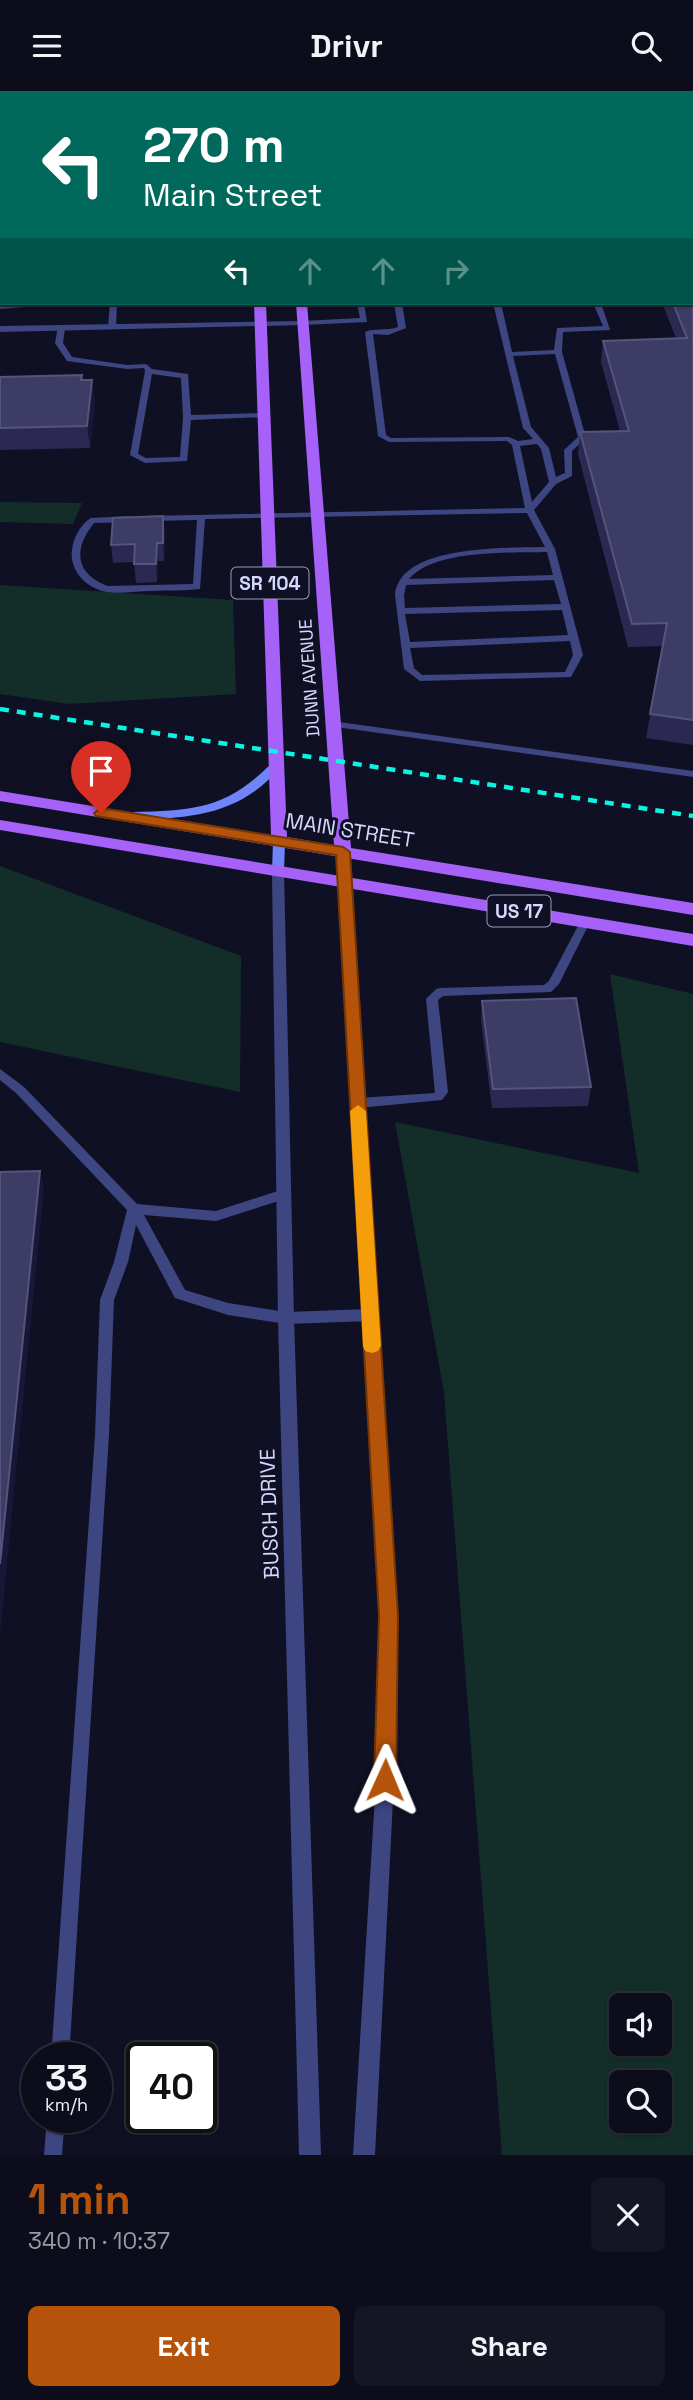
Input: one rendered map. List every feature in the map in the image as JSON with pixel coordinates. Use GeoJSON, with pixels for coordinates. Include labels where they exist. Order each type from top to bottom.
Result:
{"type":"FeatureCollection","features":[{"type":"Feature","properties":{"kind":"main road","name":"DUNN AVENUE"},"geometry":{"type":"LineString","coordinates":[[260,305],[277,764],[278,871]]}},
{"type":"Feature","properties":{"kind":"main road","name":"DUNN AVENUE"},"geometry":{"type":"LineString","coordinates":[[302,305],[345,882]]}},
{"type":"Feature","properties":{"kind":"main road"},"geometry":{"type":"LineString","coordinates":[[126,817],[183,815],[220,807],[258,785],[277,764]]}},
{"type":"Feature","properties":{"kind":"main road","name":"MAIN STREET"},"geometry":{"type":"LineString","coordinates":[[0,796],[693,909]]}},
{"type":"Feature","properties":{"kind":"main road","name":"US 17"},"geometry":{"type":"LineString","coordinates":[[0,825],[693,940]]}},
{"type":"Feature","properties":{"kind":"street"},"geometry":{"type":"LineString","coordinates":[[0,329],[303,323]]}},
{"type":"Feature","properties":{"kind":"street","name":"BUSCH DRIVE"},"geometry":{"type":"LineString","coordinates":[[278,871],[286,1318],[310,2155]]}},
{"type":"Feature","properties":{"kind":"street"},"geometry":{"type":"LineString","coordinates":[[345,882],[388,1616],[385,1780],[364,2155]]}},
{"type":"Feature","properties":{"kind":"street"},"geometry":{"type":"LineString","coordinates":[[286,1318],[370,1315]]}},
{"type":"Feature","properties":{"kind":"lane"},"geometry":{"type":"LineString","coordinates":[[0,307],[24,305]]}},
{"type":"Feature","properties":{"kind":"lane"},"geometry":{"type":"LineString","coordinates":[[113,305],[113,327]]}},
{"type":"Feature","properties":{"kind":"lane"},"geometry":{"type":"LineString","coordinates":[[303,323],[364,320],[360,305]]}},
{"type":"Feature","properties":{"kind":"lane"},"geometry":{"type":"LineString","coordinates":[[398,305],[402,328],[388,333],[369,333],[382,436],[389,440],[509,439],[516,444],[530,510],[551,549],[578,656],[568,675],[420,678],[410,670],[400,587],[410,570],[447,556],[551,549]]}},
{"type":"Feature","properties":{"kind":"lane"},"geometry":{"type":"LineString","coordinates":[[498,305],[527,428],[545,448],[553,482]]}},
{"type":"Feature","properties":{"kind":"lane"},"geometry":{"type":"LineString","coordinates":[[201,517],[197,587],[107,589],[94,586],[82,575],[75,556],[75,542],[91,521],[201,517],[268,515],[530,510],[553,482],[569,474],[568,450],[582,438],[558,352],[560,330],[607,328],[598,305]]}},
{"type":"Feature","properties":{"kind":"lane"},"geometry":{"type":"LineString","coordinates":[[61,328],[59,343],[70,359],[127,367],[146,366],[149,372],[134,455],[145,461],[184,459],[187,418],[185,376],[149,372]]}},
{"type":"Feature","properties":{"kind":"lane"},"geometry":{"type":"LineString","coordinates":[[510,354],[558,352]]}},
{"type":"Feature","properties":{"kind":"lane"},"geometry":{"type":"LineString","coordinates":[[187,418],[264,415]]}},
{"type":"Feature","properties":{"kind":"lane"},"geometry":{"type":"LineString","coordinates":[[516,444],[539,441]]}},
{"type":"Feature","properties":{"kind":"lane"},"geometry":{"type":"LineString","coordinates":[[402,582],[558,577]]}},
{"type":"Feature","properties":{"kind":"lane"},"geometry":{"type":"LineString","coordinates":[[402,611],[565,607]]}},
{"type":"Feature","properties":{"kind":"lane"},"geometry":{"type":"LineString","coordinates":[[407,645],[573,638]]}},
{"type":"Feature","properties":{"kind":"lane"},"geometry":{"type":"LineString","coordinates":[[332,724],[693,774]]}},
{"type":"Feature","properties":{"kind":"lane"},"geometry":{"type":"LineString","coordinates":[[358,1103],[438,1097],[442,1092],[432,999],[435,995],[440,992],[547,989],[553,984],[585,922]]}},
{"type":"Feature","properties":{"kind":"lane"},"geometry":{"type":"LineString","coordinates":[[0,1073],[20,1090],[134,1209],[180,1294],[228,1308],[286,1318]]}},
{"type":"Feature","properties":{"kind":"lane"},"geometry":{"type":"LineString","coordinates":[[134,1209],[216,1216],[284,1194]]}},
{"type":"Feature","properties":{"kind":"lane"},"geometry":{"type":"LineString","coordinates":[[61,2042],[103,1434],[107,1300],[121,1262],[134,1209]]}},
{"type":"Feature","properties":{"kind":"lane"},"geometry":{"type":"LineString","coordinates":[[53,2155],[55,2133]]}},
{"type":"Feature","properties":{"kind":"path"},"geometry":{"type":"LineString","coordinates":[[304,818],[315,818]]}},
{"type":"Feature","properties":{"kind":"green space"},"geometry":{"type":"Polygon","coordinates":[[[0,502],[82,503],[73,524],[0,522],[0,502]]]}},
{"type":"Feature","properties":{"kind":"green space"},"geometry":{"type":"Polygon","coordinates":[[[0,585],[233,600],[236,694],[69,704],[0,694],[0,585]]]}},
{"type":"Feature","properties":{"kind":"green space"},"geometry":{"type":"Polygon","coordinates":[[[0,866],[241,956],[240,1092],[0,1042],[0,866]]]}},
{"type":"Feature","properties":{"kind":"green space"},"geometry":{"type":"Polygon","coordinates":[[[610,974],[693,994],[693,2155],[502,2155],[444,1392],[395,1122],[639,1173],[610,974]]]}},
{"type":"Feature","properties":{"kind":"building"},"geometry":{"type":"Polygon","coordinates":[[[674,305],[693,305],[693,720],[650,714],[667,623],[632,624],[580,432],[629,431],[603,341],[687,338],[674,305]]]}},
{"type":"Feature","properties":{"kind":"building"},"geometry":{"type":"Polygon","coordinates":[[[82,375],[81,380],[92,380],[87,426],[0,428],[0,377],[82,375]]]}},
{"type":"Feature","properties":{"kind":"building"},"geometry":{"type":"Polygon","coordinates":[[[163,516],[163,543],[157,543],[156,564],[134,564],[135,544],[111,545],[113,518],[163,516]]]}},
{"type":"Feature","properties":{"kind":"building"},"geometry":{"type":"Polygon","coordinates":[[[576,998],[591,1087],[493,1089],[482,1001],[576,998]]]}},
{"type":"Feature","properties":{"kind":"building"},"geometry":{"type":"Polygon","coordinates":[[[40,1171],[0,1564],[0,1172],[40,1171]]]}},
{"type":"Feature","properties":{"kind":"railway"},"geometry":{"type":"LineString","coordinates":[[0,709],[693,816]]}},
{"type":"Feature","properties":{"kind":"slow traffic"},"geometry":{"type":"LineString","coordinates":[[358,1111],[372,1346]]}},
{"type":"Feature","properties":{"kind":"route"},"geometry":{"type":"LineString","coordinates":[[101,813],[343,852],[388,1616],[385,1780]]}}]}
